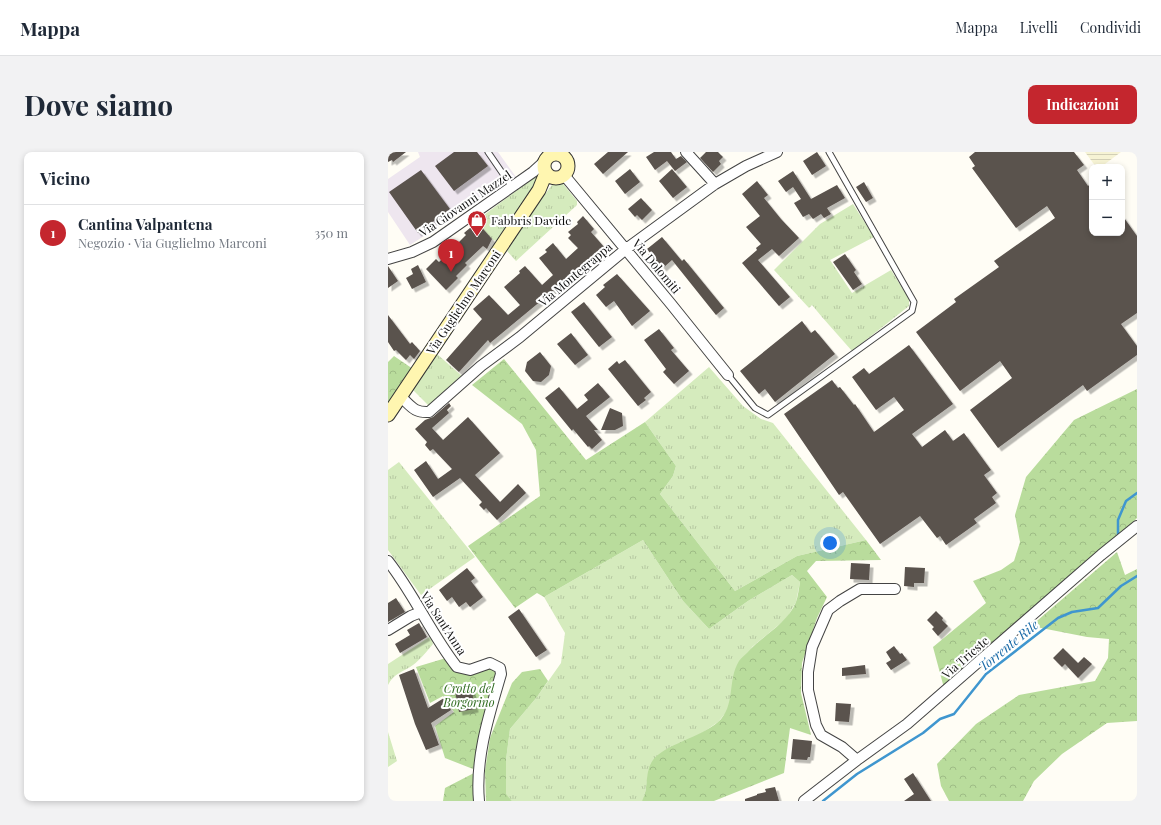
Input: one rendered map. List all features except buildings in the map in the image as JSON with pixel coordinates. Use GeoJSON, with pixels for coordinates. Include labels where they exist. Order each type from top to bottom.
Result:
{"type":"FeatureCollection","features":[{"type":"Feature","properties":{"kind":"street"},"geometry":{"type":"LineString","coordinates":[[686,152],[715,184]]}},
{"type":"Feature","properties":{"kind":"street","name":"Via Montegrappa"},"geometry":{"type":"LineString","coordinates":[[401,397],[414,410],[420,413],[429,412],[481,366],[520,337],[626,249],[715,184],[746,166],[777,152]]}},
{"type":"Feature","properties":{"kind":"street"},"geometry":{"type":"LineString","coordinates":[[548,172],[567,168],[564,155]]}},
{"type":"Feature","properties":{"kind":"street","name":"Via Guglielmo Marconi"},"geometry":{"type":"LineString","coordinates":[[388,415],[539,190],[545,185],[549,156],[564,155]]}},
{"type":"Feature","properties":{"kind":"street","name":"Via Giovanni Mazzel"},"geometry":{"type":"LineString","coordinates":[[388,259],[412,252],[433,242],[512,187],[548,172]]}},
{"type":"Feature","properties":{"kind":"street","name":"Via Dolomiti"},"geometry":{"type":"LineString","coordinates":[[548,172],[626,249],[728,375]]}},
{"type":"Feature","properties":{"kind":"street","name":"Via Trieste"},"geometry":{"type":"LineString","coordinates":[[804,801],[907,724],[1085,569],[1137,526]]}},
{"type":"Feature","properties":{"kind":"street","name":"Via Sant'Anna"},"geometry":{"type":"LineString","coordinates":[[388,561],[399,576],[447,654],[457,667],[470,670],[490,663],[500,668],[501,674],[483,738],[477,784],[479,801]]}},
{"type":"Feature","properties":{"kind":"street"},"geometry":{"type":"LineString","coordinates":[[857,760],[842,747],[821,735],[816,725],[808,690],[808,672],[812,647],[828,610],[840,601],[860,589],[895,589]]}},
{"type":"Feature","properties":{"kind":"street"},"geometry":{"type":"LineString","coordinates":[[388,630],[411,616],[421,612]]}},
{"type":"Feature","properties":{"kind":"lane"},"geometry":{"type":"LineString","coordinates":[[488,152],[512,187]]}},
{"type":"Feature","properties":{"kind":"lane"},"geometry":{"type":"LineString","coordinates":[[728,375],[755,408],[768,414],[912,311],[914,302],[829,152]]}},
{"type":"Feature","properties":{"kind":"shaded area"},"geometry":{"type":"Polygon","coordinates":[[[418,152],[498,152],[516,177],[410,245],[388,212],[388,179],[420,157],[418,152]]]}},
{"type":"Feature","properties":{"kind":"shaded area"},"geometry":{"type":"Polygon","coordinates":[[[1085,152],[1121,152],[1105,164],[1094,164],[1085,152]]]}},
{"type":"Feature","properties":{"kind":"green space"},"geometry":{"type":"Polygon","coordinates":[[[540,173],[544,175],[498,242],[492,239],[476,221],[540,173]]]}},
{"type":"Feature","properties":{"kind":"green space"},"geometry":{"type":"Polygon","coordinates":[[[560,180],[577,201],[577,205],[516,261],[507,251],[529,216],[554,182],[560,180]]]}},
{"type":"Feature","properties":{"kind":"green space"},"geometry":{"type":"Polygon","coordinates":[[[853,204],[874,237],[830,260],[852,293],[891,270],[909,299],[909,306],[852,351],[812,305],[809,308],[774,270],[820,224],[853,204]]]}},
{"type":"Feature","properties":{"kind":"green space"},"geometry":{"type":"Polygon","coordinates":[[[437,354],[463,377],[430,407],[412,389],[437,354]]]}},
{"type":"Feature","properties":{"kind":"green space"},"geometry":{"type":"Polygon","coordinates":[[[394,356],[413,369],[388,404],[388,362],[394,356]]]}},
{"type":"Feature","properties":{"kind":"green space"},"geometry":{"type":"Polygon","coordinates":[[[504,359],[586,460],[645,422],[676,466],[673,476],[660,494],[735,591],[797,556],[866,540],[881,560],[816,561],[807,571],[827,597],[817,618],[802,663],[801,693],[811,735],[790,728],[784,773],[714,801],[642,801],[648,770],[653,760],[665,750],[711,727],[724,716],[729,701],[735,668],[739,661],[787,617],[796,602],[800,582],[792,575],[748,601],[709,629],[683,601],[643,540],[544,597],[537,593],[515,608],[468,546],[540,496],[536,450],[522,424],[472,385],[504,359]]]}},
{"type":"Feature","properties":{"kind":"green space"},"geometry":{"type":"Polygon","coordinates":[[[709,367],[743,406],[761,419],[773,423],[866,540],[797,556],[735,591],[660,494],[673,476],[676,466],[645,422],[709,367]]]}},
{"type":"Feature","properties":{"kind":"green space"},"geometry":{"type":"Polygon","coordinates":[[[1137,389],[1137,518],[1124,531],[1042,599],[944,688],[933,647],[986,603],[973,581],[1001,570],[1014,561],[1020,542],[1015,515],[1026,477],[1074,420],[1137,389]]]}},
{"type":"Feature","properties":{"kind":"green space"},"geometry":{"type":"Polygon","coordinates":[[[399,462],[475,557],[421,595],[388,550],[388,470],[399,462]]]}},
{"type":"Feature","properties":{"kind":"green space"},"geometry":{"type":"Polygon","coordinates":[[[643,540],[683,601],[709,629],[748,601],[792,575],[800,582],[796,602],[787,618],[752,647],[728,710],[718,722],[702,733],[684,742],[649,769],[644,798],[642,801],[512,801],[506,795],[506,760],[510,729],[537,697],[561,663],[565,633],[544,597],[643,540]]]}},
{"type":"Feature","properties":{"kind":"green space"},"geometry":{"type":"Polygon","coordinates":[[[1117,552],[1125,575],[1137,569],[1137,721],[1107,723],[1062,754],[1034,781],[1023,801],[949,801],[941,786],[937,764],[976,724],[1019,695],[1095,681],[1108,658],[1109,639],[1087,637],[1031,626],[1117,552]]]}},
{"type":"Feature","properties":{"kind":"green space"},"geometry":{"type":"Polygon","coordinates":[[[431,636],[433,644],[426,652],[413,665],[396,675],[388,685],[388,664],[431,636]]]}},
{"type":"Feature","properties":{"kind":"green space","name":"Crotto del Borgorino"},"geometry":{"type":"Polygon","coordinates":[[[446,658],[456,670],[490,666],[498,670],[473,769],[445,758],[435,726],[454,712],[443,696],[430,703],[416,667],[446,658]]]}},
{"type":"Feature","properties":{"kind":"green space"},"geometry":{"type":"Polygon","coordinates":[[[540,669],[548,681],[537,697],[510,729],[506,760],[506,794],[512,801],[486,801],[485,771],[490,738],[512,683],[522,672],[540,669]]]}},
{"type":"Feature","properties":{"kind":"green space"},"geometry":{"type":"Polygon","coordinates":[[[388,732],[397,761],[388,767],[388,732]]]}},
{"type":"Feature","properties":{"kind":"green space"},"geometry":{"type":"Polygon","coordinates":[[[474,773],[473,801],[443,801],[445,788],[474,773]]]}},
{"type":"Feature","properties":{"kind":"waterway"},"geometry":{"type":"LineString","coordinates":[[1118,535],[1118,520],[1126,501],[1137,493]]}},
{"type":"Feature","properties":{"kind":"waterway","name":"Torrente Rile"},"geometry":{"type":"LineString","coordinates":[[823,801],[857,774],[923,733],[940,719],[954,714],[986,674],[1058,618],[1072,612],[1098,608],[1121,586],[1137,576]]}},
{"type":"Feature","properties":{"kind":"place","name":"Fabbris Davide"},"geometry":{"type":"Point","coordinates":[477,237]}},
{"type":"Feature","properties":{"kind":"place","name":"Cantina Valpantena"},"geometry":{"type":"Point","coordinates":[451,272]}}]}
